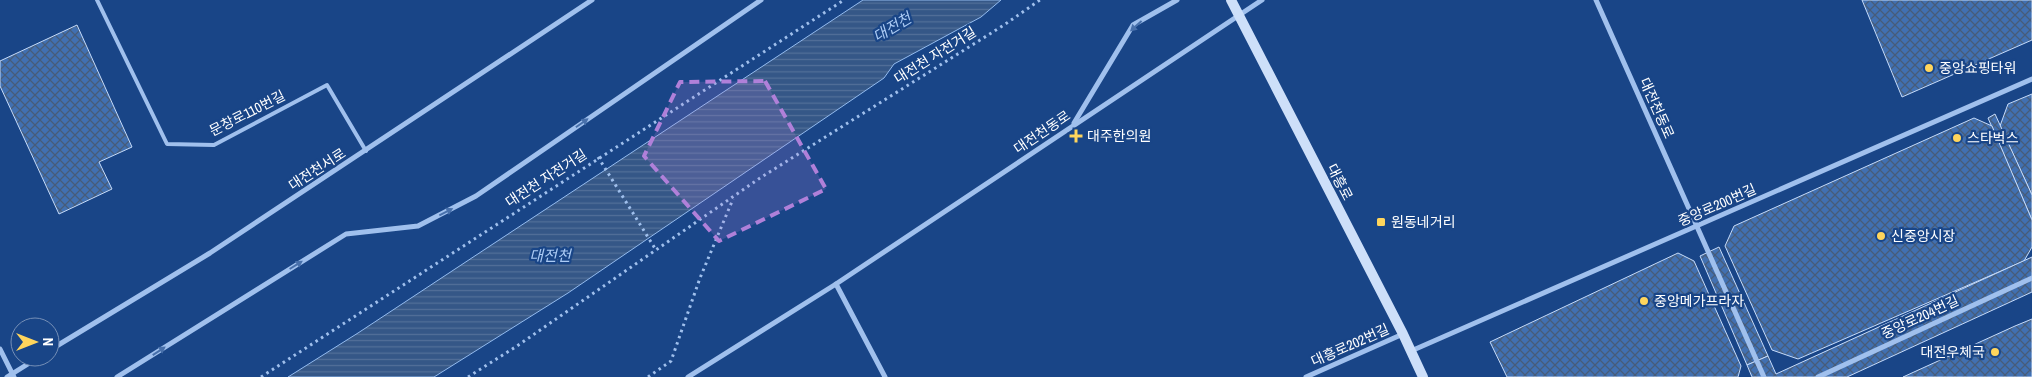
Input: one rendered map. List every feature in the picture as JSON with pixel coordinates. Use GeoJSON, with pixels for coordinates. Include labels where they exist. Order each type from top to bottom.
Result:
{"type":"FeatureCollection","features":[{"type":"Feature","properties":{"kind":"main road","name":"대흥로"},"geometry":{"type":"LineString","coordinates":[[1231,0],[1404,334],[1423,377]]}},
{"type":"Feature","properties":{"kind":"street","name":"대전천서로"},"geometry":{"type":"LineString","coordinates":[[60,344],[210,253],[592,0]]}},
{"type":"Feature","properties":{"kind":"street"},"geometry":{"type":"LineString","coordinates":[[117,377],[346,234],[418,226],[476,196],[761,0]]}},
{"type":"Feature","properties":{"kind":"street"},"geometry":{"type":"LineString","coordinates":[[1073,124],[1133,25],[1177,0]]}},
{"type":"Feature","properties":{"kind":"street","name":"대전천동로"},"geometry":{"type":"LineString","coordinates":[[688,377],[836,284],[1073,124],[1262,0]]}},
{"type":"Feature","properties":{"kind":"street","name":"대전천동로"},"geometry":{"type":"LineString","coordinates":[[1596,0],[1764,377]]}},
{"type":"Feature","properties":{"kind":"street","name":"중앙로200번길"},"geometry":{"type":"LineString","coordinates":[[1411,351],[2032,79]]}},
{"type":"Feature","properties":{"kind":"street","name":"중앙로204번길"},"geometry":{"type":"LineString","coordinates":[[1818,377],[2032,278]]}},
{"type":"Feature","properties":{"kind":"street"},"geometry":{"type":"LineString","coordinates":[[836,284],[885,377]]}},
{"type":"Feature","properties":{"kind":"street","name":"대흥로202번길"},"geometry":{"type":"LineString","coordinates":[[1306,377],[1404,334]]}},
{"type":"Feature","properties":{"kind":"street"},"geometry":{"type":"LineString","coordinates":[[0,349],[11,376],[24,367]]}},
{"type":"Feature","properties":{"kind":"lane","name":"문창로110번길"},"geometry":{"type":"LineString","coordinates":[[97,0],[167,144],[214,145],[326,85],[366,151]]}},
{"type":"Feature","properties":{"kind":"path","name":"대전천 자전거길"},"geometry":{"type":"LineString","coordinates":[[262,377],[598,157],[844,0]]}},
{"type":"Feature","properties":{"kind":"path","name":"대전천 자전거길"},"geometry":{"type":"LineString","coordinates":[[468,377],[769,173],[1004,25],[1040,0]]}},
{"type":"Feature","properties":{"kind":"path"},"geometry":{"type":"LineString","coordinates":[[598,157],[656,250]]}},
{"type":"Feature","properties":{"kind":"path"},"geometry":{"type":"LineString","coordinates":[[648,377],[672,361],[700,278],[733,198]]}},
{"type":"Feature","properties":{"kind":"highlighted area"},"geometry":{"type":"Polygon","coordinates":[[[765,81],[826,189],[719,241],[644,156],[680,82],[765,81]]]}},
{"type":"Feature","properties":{"kind":"water","name":"대전천"},"geometry":{"type":"Polygon","coordinates":[[[863,0],[1001,0],[981,17],[894,64],[884,78],[568,293],[434,377],[288,377],[358,333],[863,0]]]}},
{"type":"Feature","properties":{"kind":"building","name":"중앙쇼핑타워"},"geometry":{"type":"Polygon","coordinates":[[[1862,0],[2032,0],[2032,40],[1902,97],[1862,0]]]}},
{"type":"Feature","properties":{"kind":"building"},"geometry":{"type":"Polygon","coordinates":[[[77,25],[132,147],[99,162],[112,189],[59,214],[0,86],[0,61],[77,25]]]}},
{"type":"Feature","properties":{"kind":"building"},"geometry":{"type":"Polygon","coordinates":[[[2032,94],[2032,195],[2000,126],[2008,104],[2032,94]]]}},
{"type":"Feature","properties":{"kind":"building"},"geometry":{"type":"Polygon","coordinates":[[[1995,114],[2032,195],[2032,220],[1988,118],[1995,114]]]}},
{"type":"Feature","properties":{"kind":"building","name":"신중앙시장"},"geometry":{"type":"Polygon","coordinates":[[[1974,118],[1992,126],[2032,220],[2032,247],[2024,261],[1798,359],[1772,350],[1725,246],[1734,226],[1974,118]]]}},
{"type":"Feature","properties":{"kind":"building"},"geometry":{"type":"Polygon","coordinates":[[[1719,247],[1768,356],[1747,365],[1700,256],[1719,247]]]}},
{"type":"Feature","properties":{"kind":"building","name":"중앙메가프라자"},"geometry":{"type":"Polygon","coordinates":[[[1678,253],[1694,261],[1741,366],[1738,377],[1507,377],[1490,342],[1678,253]]]}},
{"type":"Feature","properties":{"kind":"building"},"geometry":{"type":"Polygon","coordinates":[[[2032,257],[2032,292],[1847,377],[1752,377],[1747,365],[1768,356],[1776,374],[2032,257]]]}},
{"type":"Feature","properties":{"kind":"building","name":"대전우체국"},"geometry":{"type":"Polygon","coordinates":[[[2032,319],[2032,377],[1903,377],[2015,326],[2032,319]]]}},
{"type":"Feature","properties":{"kind":"place","name":"중앙쇼핑타워"},"geometry":{"type":"Point","coordinates":[1929,68]}},
{"type":"Feature","properties":{"kind":"place","name":"대주한의원"},"geometry":{"type":"Point","coordinates":[1076,136]}},
{"type":"Feature","properties":{"kind":"place","name":"스타벅스"},"geometry":{"type":"Point","coordinates":[1957,138]}},
{"type":"Feature","properties":{"kind":"place","name":"원동네거리"},"geometry":{"type":"Point","coordinates":[1381,222]}},
{"type":"Feature","properties":{"kind":"place","name":"신중앙시장"},"geometry":{"type":"Point","coordinates":[1881,236]}},
{"type":"Feature","properties":{"kind":"place","name":"중앙메가프라자"},"geometry":{"type":"Point","coordinates":[1644,301]}},
{"type":"Feature","properties":{"kind":"place","name":"대전우체국"},"geometry":{"type":"Point","coordinates":[1995,352]}}]}
